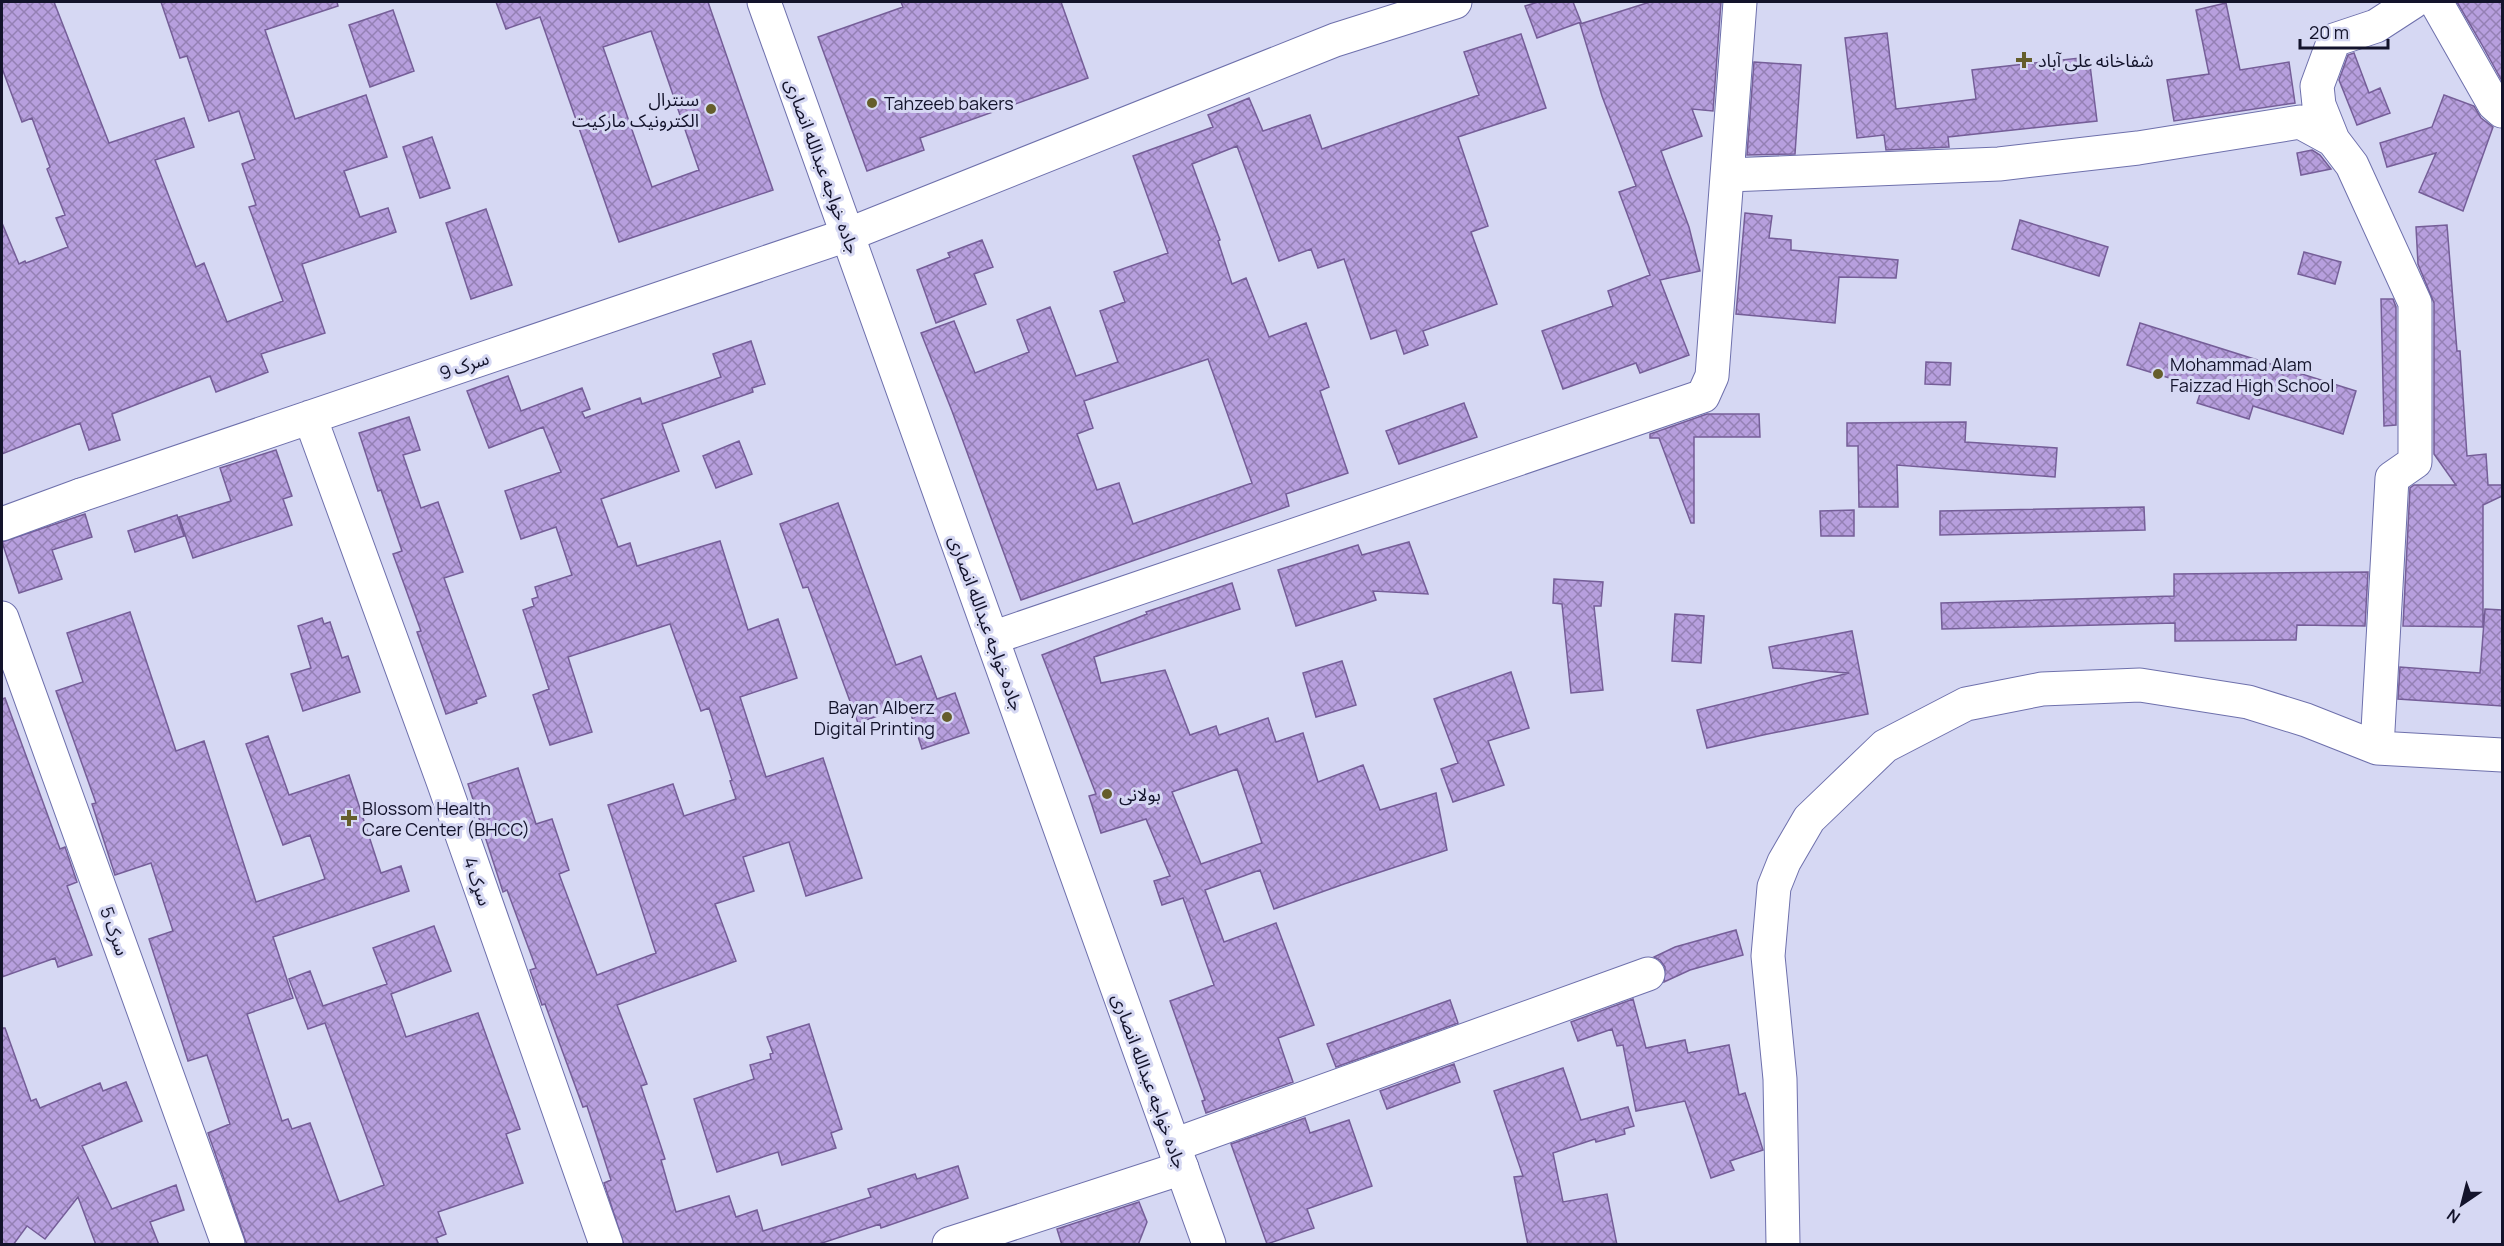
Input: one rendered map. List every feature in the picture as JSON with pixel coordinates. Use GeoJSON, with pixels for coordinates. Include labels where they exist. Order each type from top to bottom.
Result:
{"type":"FeatureCollection","features":[{"type":"Feature","properties":{"kind":"street","name":"جاده خواجه عبدالله انصاری"},"geometry":{"type":"LineString","coordinates":[[764,2],[1209,1245]]}},
{"type":"Feature","properties":{"kind":"street","name":"سرک 9"},"geometry":{"type":"LineString","coordinates":[[2,524],[81,495],[847,235],[1335,40],[1455,2]]}},
{"type":"Feature","properties":{"kind":"street"},"geometry":{"type":"LineString","coordinates":[[992,638],[1703,396],[1712,376],[1740,2]]}},
{"type":"Feature","properties":{"kind":"street"},"geometry":{"type":"LineString","coordinates":[[2377,748],[2392,477],[2415,462],[2415,303],[2352,165],[2333,140],[2319,105],[2317,86],[2334,40],[2376,26],[2413,2]]}},
{"type":"Feature","properties":{"kind":"street"},"geometry":{"type":"LineString","coordinates":[[2436,2],[2494,104],[2502,111]]}},
{"type":"Feature","properties":{"kind":"street"},"geometry":{"type":"LineString","coordinates":[[1728,176],[1999,164],[2139,148],[2300,122],[2333,140]]}},
{"type":"Feature","properties":{"kind":"street","name":"سړک 4"},"geometry":{"type":"LineString","coordinates":[[310,417],[443,781],[606,1245]]}},
{"type":"Feature","properties":{"kind":"street","name":"سرک 5"},"geometry":{"type":"LineString","coordinates":[[2,618],[228,1245]]}},
{"type":"Feature","properties":{"kind":"street"},"geometry":{"type":"LineString","coordinates":[[1783,1245],[1780,1079],[1768,956],[1773,887],[1784,862],[1809,819],[1886,746],[1966,704],[2042,689],[2140,685],[2248,702],[2306,720],[2377,748],[2502,755]]}},
{"type":"Feature","properties":{"kind":"street"},"geometry":{"type":"LineString","coordinates":[[949,1245],[1648,974]]}},
{"type":"Feature","properties":{"kind":"building"},"geometry":{"type":"Polygon","coordinates":[[[2,2],[54,2],[109,143],[184,118],[194,147],[155,160],[196,267],[204,263],[227,322],[283,301],[249,207],[256,205],[242,164],[255,159],[239,111],[209,121],[187,56],[180,58],[161,2],[337,2],[338,6],[265,30],[295,119],[366,95],[387,157],[344,171],[360,217],[388,208],[396,232],[302,264],[325,333],[261,354],[268,372],[216,392],[210,376],[112,414],[120,440],[89,450],[80,423],[2,454],[2,223],[19,264],[68,247],[56,218],[65,215],[47,169],[50,167],[32,118],[22,122],[2,68],[2,2]]]}},
{"type":"Feature","properties":{"kind":"building","name":"سنترال الکترونیک مارکیت"},"geometry":{"type":"Polygon","coordinates":[[[496,2],[708,2],[773,190],[619,242],[540,17],[506,29],[496,2]],[[651,31],[603,47],[652,187],[699,170],[651,31]]]}},
{"type":"Feature","properties":{"kind":"building"},"geometry":{"type":"Polygon","coordinates":[[[901,2],[1061,2],[1088,78],[920,138],[924,150],[867,171],[818,37],[903,7],[901,2]]]}},
{"type":"Feature","properties":{"kind":"building"},"geometry":{"type":"Polygon","coordinates":[[[1538,2],[1573,2],[1581,22],[1537,38],[1525,6],[1538,2]]]}},
{"type":"Feature","properties":{"kind":"building"},"geometry":{"type":"Polygon","coordinates":[[[1650,2],[1721,2],[1713,111],[1692,109],[1702,136],[1661,151],[1689,227],[1700,271],[1660,280],[1689,355],[1640,373],[1636,363],[1563,389],[1542,331],[1613,306],[1608,291],[1650,275],[1619,192],[1636,186],[1602,96],[1580,24],[1650,2]]]}},
{"type":"Feature","properties":{"kind":"building"},"geometry":{"type":"Polygon","coordinates":[[[2457,2],[2502,2],[2502,81],[2481,43],[2457,2]]]}},
{"type":"Feature","properties":{"kind":"building"},"geometry":{"type":"Polygon","coordinates":[[[2226,3],[2240,70],[2289,62],[2295,103],[2174,121],[2167,80],[2209,74],[2196,10],[2226,3]]]}},
{"type":"Feature","properties":{"kind":"building"},"geometry":{"type":"Polygon","coordinates":[[[393,10],[414,71],[370,87],[349,25],[393,10]]]}},
{"type":"Feature","properties":{"kind":"building"},"geometry":{"type":"Polygon","coordinates":[[[1887,33],[1896,109],[1976,99],[1972,70],[2089,57],[2097,121],[1948,137],[1949,147],[1886,150],[1884,135],[1857,138],[1845,38],[1887,33]]]}},
{"type":"Feature","properties":{"kind":"building"},"geometry":{"type":"Polygon","coordinates":[[[1521,34],[1546,108],[1458,137],[1488,226],[1471,232],[1497,304],[1423,331],[1428,345],[1404,354],[1396,330],[1371,339],[1344,259],[1318,268],[1311,249],[1279,261],[1237,146],[1192,164],[1220,240],[1218,241],[1232,284],[1246,278],[1269,337],[1306,323],[1329,387],[1320,391],[1348,473],[1286,494],[1289,506],[1021,600],[921,333],[954,321],[975,373],[1029,352],[1017,320],[1050,307],[1076,376],[1118,362],[1100,311],[1125,302],[1114,272],[1168,253],[1133,156],[1213,127],[1208,115],[1249,98],[1263,131],[1310,115],[1322,149],[1479,95],[1464,52],[1521,34]],[[1208,359],[1084,401],[1093,428],[1077,434],[1097,490],[1119,483],[1133,524],[1252,483],[1208,359]]]}},
{"type":"Feature","properties":{"kind":"building"},"geometry":{"type":"Polygon","coordinates":[[[2354,53],[2369,93],[2380,88],[2390,113],[2357,125],[2339,80],[2348,55],[2354,53]]]}},
{"type":"Feature","properties":{"kind":"building"},"geometry":{"type":"Polygon","coordinates":[[[1754,62],[1801,65],[1795,154],[1747,155],[1754,62]]]}},
{"type":"Feature","properties":{"kind":"building"},"geometry":{"type":"Polygon","coordinates":[[[2444,95],[2474,106],[2481,118],[2493,127],[2463,211],[2419,192],[2436,153],[2387,167],[2380,143],[2432,127],[2444,95]]]}},
{"type":"Feature","properties":{"kind":"building"},"geometry":{"type":"Polygon","coordinates":[[[432,137],[450,188],[420,198],[403,147],[432,137]]]}},
{"type":"Feature","properties":{"kind":"building"},"geometry":{"type":"Polygon","coordinates":[[[2312,150],[2320,155],[2331,169],[2301,175],[2297,153],[2312,150]]]}},
{"type":"Feature","properties":{"kind":"building"},"geometry":{"type":"Polygon","coordinates":[[[486,209],[512,285],[471,299],[446,223],[486,209]]]}},
{"type":"Feature","properties":{"kind":"building"},"geometry":{"type":"Polygon","coordinates":[[[1745,213],[1772,216],[1769,238],[1791,240],[1791,250],[1898,260],[1896,278],[1839,277],[1835,323],[1736,314],[1745,213]]]}},
{"type":"Feature","properties":{"kind":"building"},"geometry":{"type":"Polygon","coordinates":[[[2020,220],[2108,247],[2099,276],[2012,249],[2020,220]]]}},
{"type":"Feature","properties":{"kind":"building"},"geometry":{"type":"Polygon","coordinates":[[[2447,225],[2457,351],[2460,351],[2467,456],[2486,454],[2488,485],[2502,485],[2502,496],[2483,505],[2483,627],[2403,626],[2410,488],[2414,485],[2456,485],[2434,454],[2434,303],[2418,264],[2416,227],[2447,225]]]}},
{"type":"Feature","properties":{"kind":"building"},"geometry":{"type":"Polygon","coordinates":[[[982,240],[993,267],[974,274],[986,304],[936,323],[917,270],[950,257],[948,253],[982,240]]]}},
{"type":"Feature","properties":{"kind":"building"},"geometry":{"type":"Polygon","coordinates":[[[2304,252],[2341,262],[2335,284],[2298,274],[2304,252]]]}},
{"type":"Feature","properties":{"kind":"building"},"geometry":{"type":"Polygon","coordinates":[[[2381,299],[2393,299],[2396,307],[2396,425],[2384,426],[2381,299]]]}},
{"type":"Feature","properties":{"kind":"building"},"geometry":{"type":"Polygon","coordinates":[[[2140,323],[2356,391],[2343,434],[2253,406],[2249,419],[2197,403],[2202,388],[2127,365],[2140,323]]]}},
{"type":"Feature","properties":{"kind":"building"},"geometry":{"type":"Polygon","coordinates":[[[751,341],[765,384],[752,388],[753,392],[662,424],[679,471],[601,499],[618,547],[630,543],[637,566],[720,541],[748,630],[778,619],[797,678],[740,697],[766,777],[823,758],[862,878],[806,896],[789,842],[743,857],[754,891],[715,904],[736,961],[617,1005],[647,1084],[641,1086],[665,1159],[661,1160],[676,1212],[729,1196],[736,1217],[757,1210],[763,1231],[871,1197],[868,1189],[915,1174],[917,1179],[958,1166],[968,1198],[881,1228],[880,1224],[816,1245],[624,1245],[604,1183],[611,1180],[587,1106],[583,1107],[545,1004],[542,1005],[530,970],[536,968],[507,890],[503,892],[468,784],[518,768],[536,824],[552,819],[569,870],[559,874],[597,975],[656,953],[608,805],[673,784],[684,816],[736,799],[709,708],[701,711],[670,624],[568,657],[592,732],[550,745],[533,695],[549,689],[523,610],[534,606],[532,599],[538,597],[535,587],[572,575],[556,527],[521,539],[505,491],[561,472],[543,427],[489,448],[467,391],[508,376],[521,411],[582,388],[590,409],[582,412],[585,418],[640,398],[642,404],[721,377],[713,354],[751,341]]]}},
{"type":"Feature","properties":{"kind":"building"},"geometry":{"type":"Polygon","coordinates":[[[1926,362],[1951,363],[1950,385],[1925,384],[1926,362]]]}},
{"type":"Feature","properties":{"kind":"building"},"geometry":{"type":"Polygon","coordinates":[[[1464,403],[1477,437],[1399,464],[1386,431],[1464,403]]]}},
{"type":"Feature","properties":{"kind":"building"},"geometry":{"type":"Polygon","coordinates":[[[1707,414],[1759,414],[1760,437],[1694,437],[1694,523],[1691,523],[1659,438],[1650,438],[1650,434],[1707,414]]]}},
{"type":"Feature","properties":{"kind":"building"},"geometry":{"type":"Polygon","coordinates":[[[409,417],[420,450],[403,455],[421,508],[438,502],[463,572],[444,578],[486,696],[476,700],[477,703],[446,714],[417,632],[421,631],[393,554],[402,551],[381,490],[378,491],[359,433],[409,417]]]}},
{"type":"Feature","properties":{"kind":"building"},"geometry":{"type":"Polygon","coordinates":[[[1966,422],[1965,442],[2057,448],[2055,477],[1897,465],[1898,507],[1859,507],[1858,446],[1847,446],[1847,423],[1966,422]]]}},
{"type":"Feature","properties":{"kind":"building"},"geometry":{"type":"Polygon","coordinates":[[[739,441],[752,474],[716,488],[703,456],[739,441]]]}},
{"type":"Feature","properties":{"kind":"building"},"geometry":{"type":"Polygon","coordinates":[[[276,450],[292,496],[283,499],[292,525],[193,558],[179,517],[231,501],[220,468],[276,450]]]}},
{"type":"Feature","properties":{"kind":"building"},"geometry":{"type":"Polygon","coordinates":[[[838,503],[896,665],[921,656],[937,699],[955,693],[969,733],[922,749],[908,705],[858,723],[808,587],[803,588],[780,524],[838,503]]]}},
{"type":"Feature","properties":{"kind":"building"},"geometry":{"type":"Polygon","coordinates":[[[2144,507],[2145,530],[1940,535],[1940,511],[2144,507]]]}},
{"type":"Feature","properties":{"kind":"building"},"geometry":{"type":"Polygon","coordinates":[[[1854,510],[1854,536],[1821,536],[1820,511],[1854,510]]]}},
{"type":"Feature","properties":{"kind":"building"},"geometry":{"type":"Polygon","coordinates":[[[85,514],[92,537],[52,550],[62,579],[19,593],[2,542],[85,514]]]}},
{"type":"Feature","properties":{"kind":"building"},"geometry":{"type":"Polygon","coordinates":[[[177,515],[184,536],[135,552],[128,531],[177,515]]]}},
{"type":"Feature","properties":{"kind":"building"},"geometry":{"type":"Polygon","coordinates":[[[1409,542],[1428,594],[1373,591],[1376,600],[1296,626],[1278,570],[1358,545],[1362,555],[1409,542]]]}},
{"type":"Feature","properties":{"kind":"building"},"geometry":{"type":"Polygon","coordinates":[[[2368,572],[2365,626],[2297,625],[2296,640],[2175,641],[2175,623],[1942,629],[1941,603],[2174,596],[2174,574],[2368,572]]]}},
{"type":"Feature","properties":{"kind":"building"},"geometry":{"type":"Polygon","coordinates":[[[1554,579],[1603,582],[1601,606],[1594,606],[1603,690],[1571,693],[1562,604],[1553,603],[1554,579]]]}},
{"type":"Feature","properties":{"kind":"building"},"geometry":{"type":"Polygon","coordinates":[[[1232,583],[1240,609],[1094,657],[1101,683],[1165,670],[1190,735],[1216,726],[1219,735],[1268,718],[1276,742],[1303,733],[1318,782],[1363,765],[1380,810],[1436,793],[1447,850],[1274,909],[1260,870],[1205,890],[1224,942],[1276,923],[1314,1025],[1278,1038],[1293,1082],[1206,1113],[1202,1101],[1205,1100],[1170,1001],[1214,985],[1183,898],[1162,905],[1154,881],[1170,876],[1146,819],[1101,833],[1089,796],[1096,794],[1042,655],[1147,614],[1146,612],[1232,583]],[[1237,769],[1172,792],[1201,864],[1262,843],[1237,769]]]}},
{"type":"Feature","properties":{"kind":"building"},"geometry":{"type":"Polygon","coordinates":[[[2485,609],[2502,610],[2502,706],[2398,699],[2400,667],[2480,673],[2485,609]]]}},
{"type":"Feature","properties":{"kind":"building"},"geometry":{"type":"Polygon","coordinates":[[[130,612],[176,751],[204,741],[256,902],[325,879],[310,835],[283,845],[246,744],[268,736],[289,795],[349,775],[381,873],[401,866],[409,891],[273,937],[293,998],[247,1014],[282,1121],[288,1119],[292,1129],[310,1123],[339,1202],[384,1185],[325,1023],[308,1029],[289,979],[310,971],[323,1006],[387,984],[373,948],[434,926],[451,971],[391,994],[406,1037],[478,1013],[520,1129],[506,1134],[523,1183],[438,1212],[446,1234],[436,1238],[439,1245],[247,1245],[208,1133],[230,1124],[207,1055],[188,1061],[149,939],[173,931],[151,863],[115,875],[92,804],[96,803],[56,691],[83,682],[67,633],[130,612]]]}},
{"type":"Feature","properties":{"kind":"building"},"geometry":{"type":"Polygon","coordinates":[[[1675,614],[1704,616],[1701,663],[1672,661],[1675,614]]]}},
{"type":"Feature","properties":{"kind":"building"},"geometry":{"type":"Polygon","coordinates":[[[322,618],[324,624],[330,622],[342,658],[348,656],[360,692],[303,711],[291,674],[311,668],[298,626],[322,618]]]}},
{"type":"Feature","properties":{"kind":"building"},"geometry":{"type":"Polygon","coordinates":[[[1852,631],[1868,714],[1707,748],[1697,710],[1849,673],[1773,668],[1769,647],[1852,631]]]}},
{"type":"Feature","properties":{"kind":"building"},"geometry":{"type":"Polygon","coordinates":[[[1342,661],[1356,705],[1316,717],[1303,673],[1342,661]]]}},
{"type":"Feature","properties":{"kind":"building"},"geometry":{"type":"Polygon","coordinates":[[[1511,672],[1529,728],[1488,741],[1504,785],[1453,802],[1441,769],[1458,763],[1434,699],[1511,672]]]}},
{"type":"Feature","properties":{"kind":"building"},"geometry":{"type":"Polygon","coordinates":[[[5,698],[60,849],[65,847],[77,882],[67,886],[92,955],[58,967],[55,958],[2,977],[2,699],[5,698]]]}},
{"type":"Feature","properties":{"kind":"building"},"geometry":{"type":"Polygon","coordinates":[[[1736,930],[1743,955],[1690,970],[1664,982],[1665,967],[1660,960],[1654,957],[1675,947],[1736,930]]]}},
{"type":"Feature","properties":{"kind":"building"},"geometry":{"type":"Polygon","coordinates":[[[1633,999],[1646,1048],[1685,1040],[1688,1053],[1729,1045],[1739,1095],[1745,1093],[1763,1150],[1730,1161],[1734,1170],[1711,1178],[1685,1101],[1636,1111],[1623,1045],[1617,1046],[1612,1029],[1578,1041],[1571,1022],[1633,999]]]}},
{"type":"Feature","properties":{"kind":"building"},"geometry":{"type":"Polygon","coordinates":[[[1450,1000],[1458,1023],[1336,1067],[1327,1044],[1450,1000]]]}},
{"type":"Feature","properties":{"kind":"building"},"geometry":{"type":"Polygon","coordinates":[[[809,1024],[842,1129],[831,1133],[836,1148],[782,1165],[778,1152],[717,1172],[694,1099],[754,1079],[750,1065],[771,1059],[770,1054],[773,1053],[767,1037],[809,1024]]]}},
{"type":"Feature","properties":{"kind":"building"},"geometry":{"type":"Polygon","coordinates":[[[2,1028],[5,1028],[31,1101],[36,1099],[40,1108],[100,1083],[103,1091],[126,1082],[142,1121],[82,1146],[112,1209],[176,1185],[184,1210],[150,1222],[159,1245],[96,1245],[78,1197],[45,1239],[27,1226],[13,1245],[2,1245],[2,1028]]]}},
{"type":"Feature","properties":{"kind":"building"},"geometry":{"type":"Polygon","coordinates":[[[1454,1064],[1460,1082],[1387,1109],[1380,1091],[1454,1064]]]}},
{"type":"Feature","properties":{"kind":"building"},"geometry":{"type":"Polygon","coordinates":[[[1563,1068],[1581,1120],[1628,1107],[1634,1126],[1624,1129],[1625,1134],[1596,1142],[1595,1139],[1553,1153],[1563,1202],[1607,1194],[1617,1245],[1528,1245],[1514,1177],[1523,1176],[1494,1091],[1563,1068]]]}},
{"type":"Feature","properties":{"kind":"building"},"geometry":{"type":"Polygon","coordinates":[[[1305,1118],[1310,1133],[1349,1120],[1372,1186],[1307,1209],[1314,1228],[1267,1244],[1231,1144],[1305,1118]]]}},
{"type":"Feature","properties":{"kind":"building"},"geometry":{"type":"Polygon","coordinates":[[[1139,1202],[1147,1222],[1138,1245],[1062,1245],[1057,1229],[1139,1202]]]}},
{"type":"Feature","properties":{"kind":"place","name":"شفاخانه علی آباد"},"geometry":{"type":"Point","coordinates":[2024,60]}},
{"type":"Feature","properties":{"kind":"place","name":"Tahzeeb bakers"},"geometry":{"type":"Point","coordinates":[872,103]}},
{"type":"Feature","properties":{"kind":"place","name":"سنترال الکترونیک مارکیت"},"geometry":{"type":"Point","coordinates":[711,109]}},
{"type":"Feature","properties":{"kind":"place","name":"Mohammad Alam Faizzad High School"},"geometry":{"type":"Point","coordinates":[2158,374]}},
{"type":"Feature","properties":{"kind":"place","name":"Bayan Alberz Digital Printing"},"geometry":{"type":"Point","coordinates":[947,717]}},
{"type":"Feature","properties":{"kind":"place","name":"بولانی"},"geometry":{"type":"Point","coordinates":[1107,794]}},
{"type":"Feature","properties":{"kind":"place","name":"Blossom Health Care Center (BHCC)"},"geometry":{"type":"Point","coordinates":[349,818]}}]}
